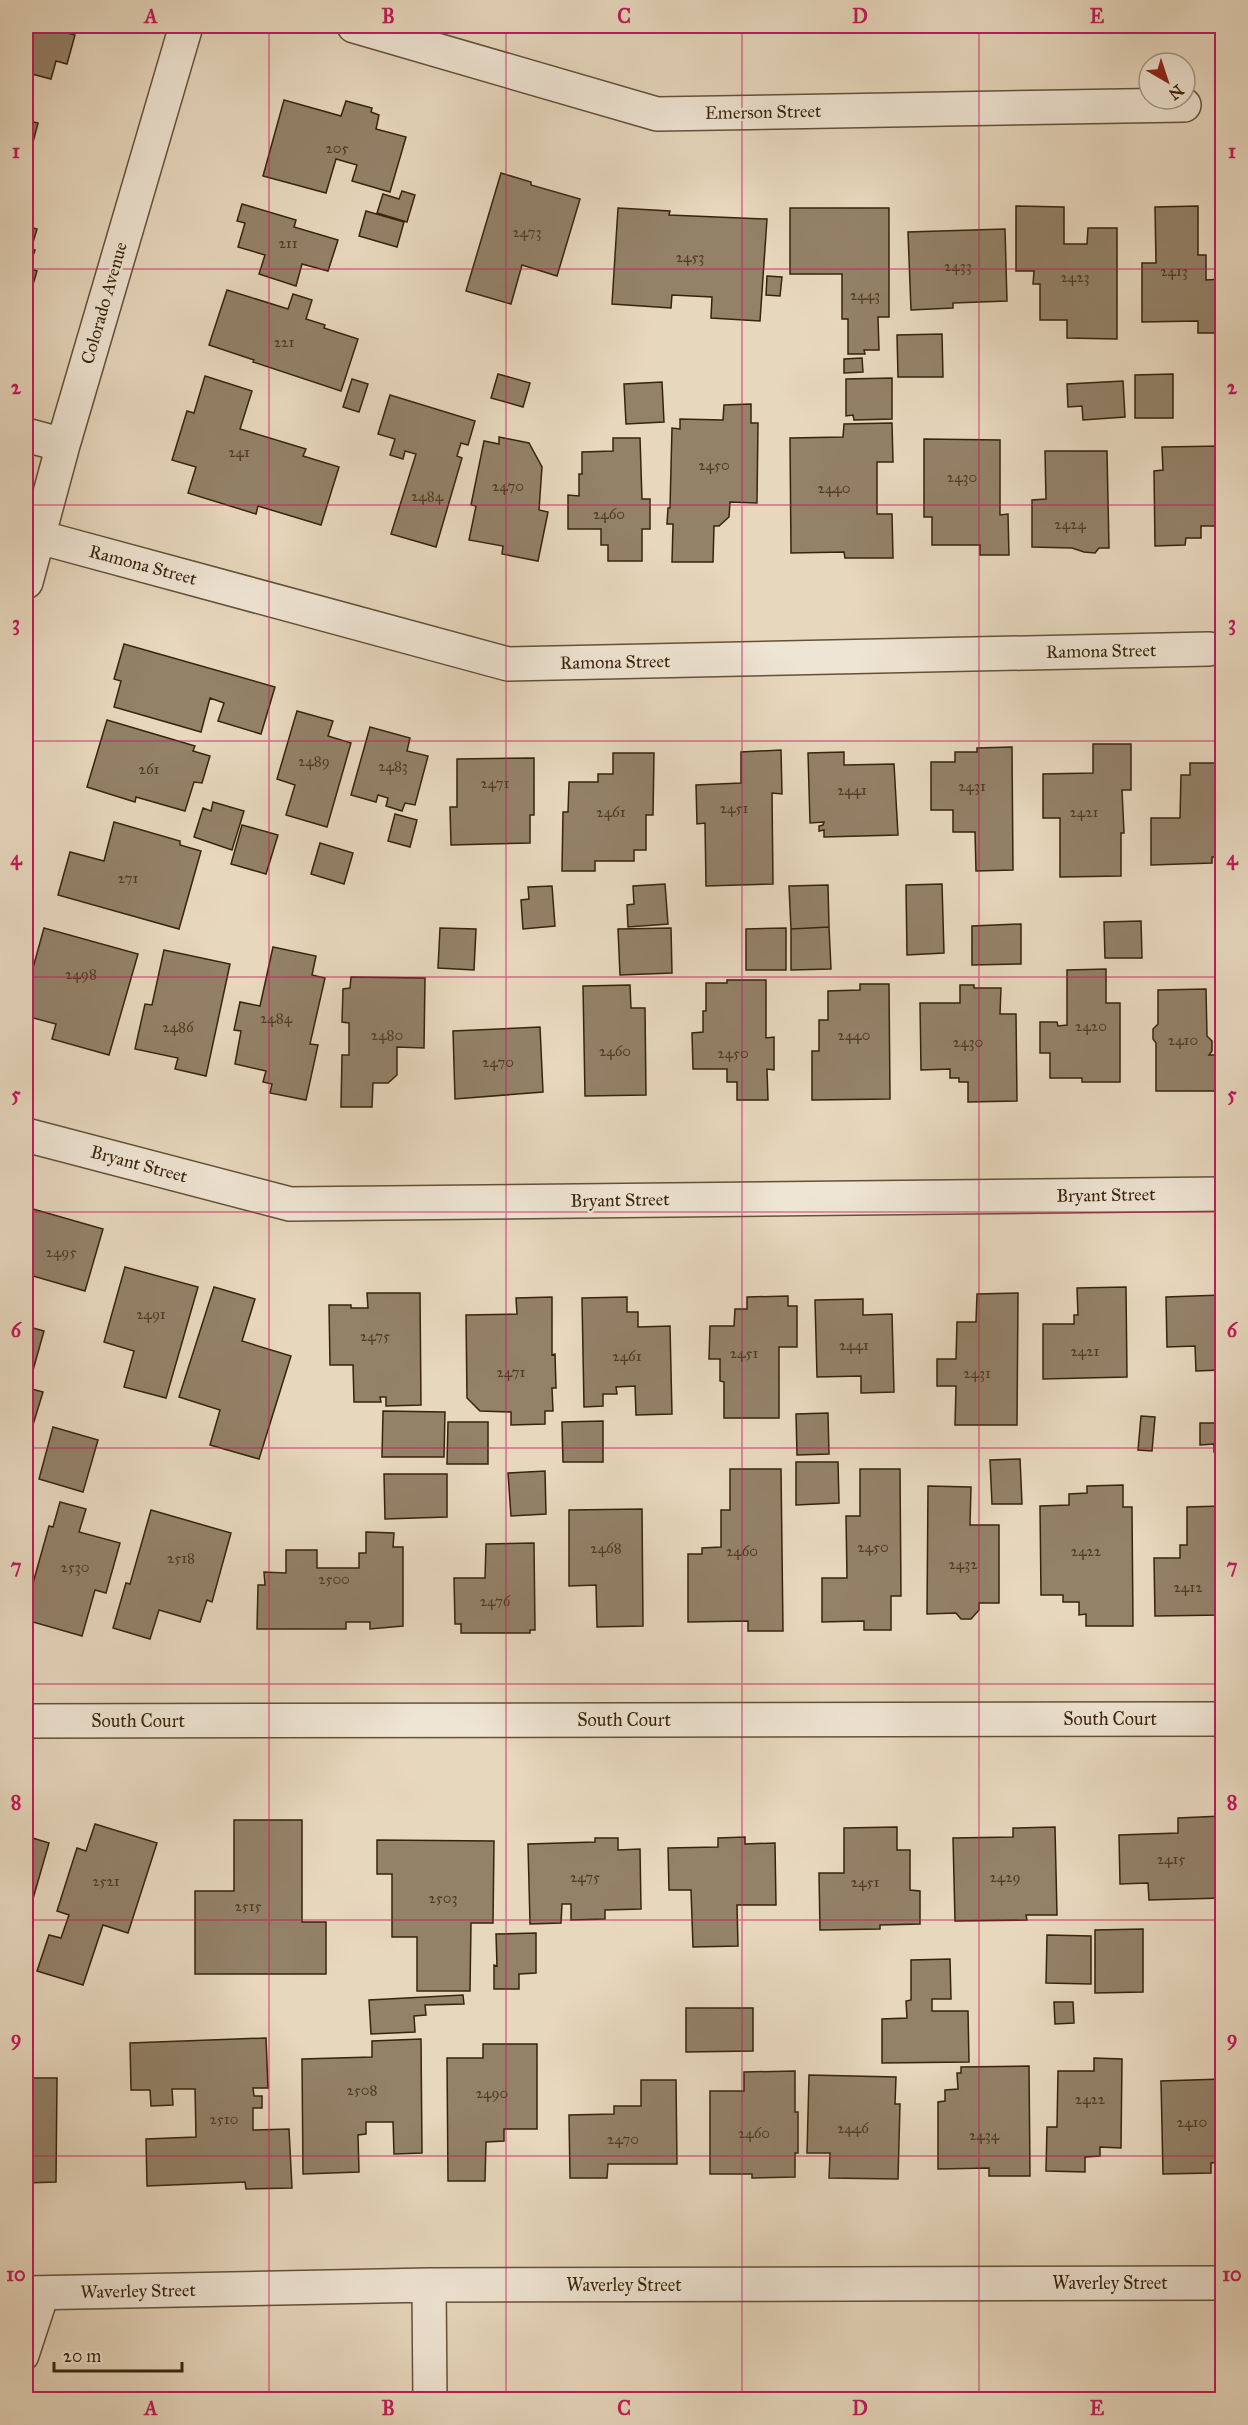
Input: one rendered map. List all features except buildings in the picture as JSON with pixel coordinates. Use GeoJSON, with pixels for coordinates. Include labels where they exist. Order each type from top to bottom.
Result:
{"type":"FeatureCollection","features":[{"type":"Feature","properties":{"kind":"street","name":"Colorado Avenue"},"geometry":{"type":"LineString","coordinates":[[26,582],[63,445],[186,26]]}},
{"type":"Feature","properties":{"kind":"street","name":"Emerson Street"},"geometry":{"type":"LineString","coordinates":[[354,26],[657,114],[1137,106]]}},
{"type":"Feature","properties":{"kind":"street"},"geometry":{"type":"LineString","coordinates":[[26,435],[63,445]]}},
{"type":"Feature","properties":{"kind":"street","name":"Ramona Street"},"geometry":{"type":"LineString","coordinates":[[39,537],[508,664],[1209,649]]}},
{"type":"Feature","properties":{"kind":"street","name":"Bryant Street"},"geometry":{"type":"LineString","coordinates":[[26,1135],[290,1204],[1222,1194]]}},
{"type":"Feature","properties":{"kind":"street","name":"South Court"},"geometry":{"type":"LineString","coordinates":[[26,1721],[1222,1719]]}},
{"type":"Feature","properties":{"kind":"street","name":"Waverley Street"},"geometry":{"type":"LineString","coordinates":[[36,2293],[429,2285],[1222,2283]]}},
{"type":"Feature","properties":{"kind":"street"},"geometry":{"type":"LineString","coordinates":[[429,2285],[430,2400]]}},
{"type":"Feature","properties":{"kind":"lane"},"geometry":{"type":"LineString","coordinates":[[26,2357],[36,2293]]}}]}
